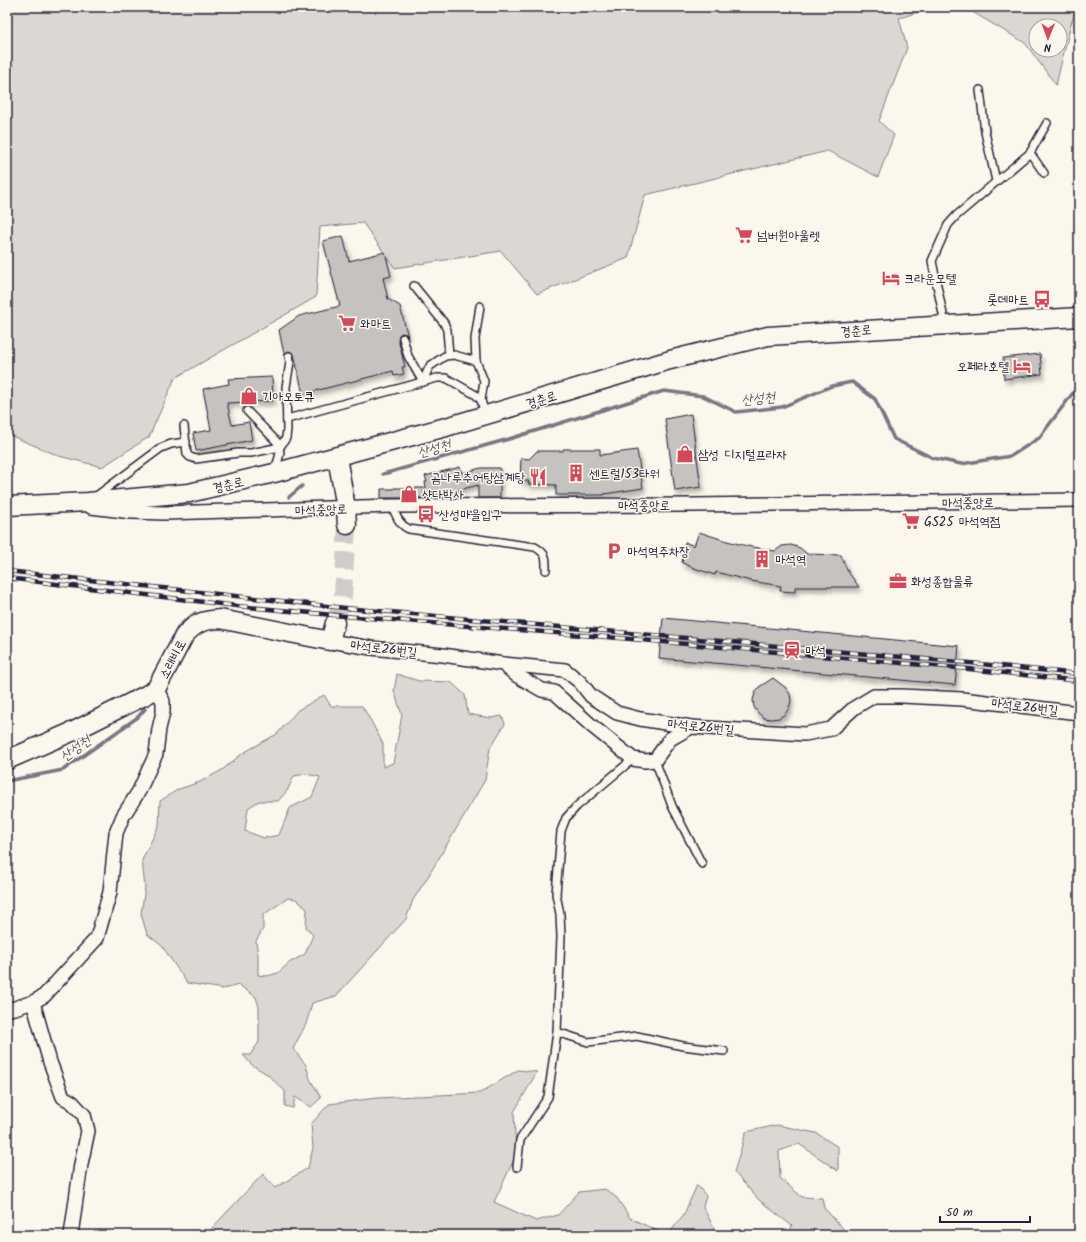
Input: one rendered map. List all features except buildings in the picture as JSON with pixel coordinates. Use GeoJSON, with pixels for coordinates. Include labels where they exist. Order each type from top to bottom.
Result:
{"type":"FeatureCollection","features":[{"type":"Feature","properties":{"kind":"street","name":"경춘로"},"geometry":{"type":"LineString","coordinates":[[7,506],[62,504],[189,493],[337,457],[446,427],[483,408],[768,336],[1079,317]]}},
{"type":"Feature","properties":{"kind":"street"},"geometry":{"type":"LineString","coordinates":[[337,457],[346,516]]}},
{"type":"Feature","properties":{"kind":"street"},"geometry":{"type":"LineString","coordinates":[[189,493],[210,512]]}},
{"type":"Feature","properties":{"kind":"street","name":"마석중앙로"},"geometry":{"type":"LineString","coordinates":[[62,504],[132,512],[210,512],[346,516],[392,506],[694,505],[1079,500]]}},
{"type":"Feature","properties":{"kind":"street","name":"소래비로"},"geometry":{"type":"LineString","coordinates":[[7,760],[74,731],[156,689],[184,636],[198,623],[220,619],[330,641]]}},
{"type":"Feature","properties":{"kind":"street"},"geometry":{"type":"LineString","coordinates":[[330,641],[335,623]]}},
{"type":"Feature","properties":{"kind":"street","name":"마석로26번길"},"geometry":{"type":"LineString","coordinates":[[330,641],[371,648],[565,670],[580,682],[591,696],[617,713],[640,719],[691,727],[804,734],[831,729],[854,708],[874,696],[962,699],[1079,712]]}},
{"type":"Feature","properties":{"kind":"street"},"geometry":{"type":"LineString","coordinates":[[503,664],[516,675],[542,690],[554,692],[592,726],[633,759],[645,761],[655,760],[670,739],[691,727]]}},
{"type":"Feature","properties":{"kind":"street"},"geometry":{"type":"LineString","coordinates":[[7,1009],[33,1002],[44,996],[97,938],[110,892],[116,833],[139,791],[156,754],[158,729],[163,712],[163,702],[156,689]]}},
{"type":"Feature","properties":{"kind":"street"},"geometry":{"type":"LineString","coordinates":[[33,1002],[50,1062],[63,1097],[72,1102],[84,1115],[88,1131],[81,1164],[70,1235]]}},
{"type":"Feature","properties":{"kind":"lane"},"geometry":{"type":"LineString","coordinates":[[980,90],[985,132],[996,181]]}},
{"type":"Feature","properties":{"kind":"lane"},"geometry":{"type":"LineString","coordinates":[[945,324],[932,261],[948,225],[956,216],[1030,153],[1047,123]]}},
{"type":"Feature","properties":{"kind":"lane"},"geometry":{"type":"LineString","coordinates":[[1030,153],[1044,173]]}},
{"type":"Feature","properties":{"kind":"lane"},"geometry":{"type":"LineString","coordinates":[[414,286],[446,327],[449,355]]}},
{"type":"Feature","properties":{"kind":"lane"},"geometry":{"type":"LineString","coordinates":[[480,306],[475,339],[476,361],[484,381],[483,408]]}},
{"type":"Feature","properties":{"kind":"lane"},"geometry":{"type":"LineString","coordinates":[[403,338],[408,356],[422,382]]}},
{"type":"Feature","properties":{"kind":"lane"},"geometry":{"type":"LineString","coordinates":[[422,382],[430,366],[445,356],[454,355],[476,361]]}},
{"type":"Feature","properties":{"kind":"lane"},"geometry":{"type":"LineString","coordinates":[[274,473],[280,450],[286,438],[286,387],[290,362],[289,356]]}},
{"type":"Feature","properties":{"kind":"lane"},"geometry":{"type":"LineString","coordinates":[[287,419],[437,378],[446,378],[476,395],[483,408]]}},
{"type":"Feature","properties":{"kind":"lane"},"geometry":{"type":"LineString","coordinates":[[247,411],[277,442],[280,450]]}},
{"type":"Feature","properties":{"kind":"lane"},"geometry":{"type":"LineString","coordinates":[[184,426],[187,454],[192,458],[204,458],[241,453],[251,454],[280,450]]}},
{"type":"Feature","properties":{"kind":"lane"},"geometry":{"type":"LineString","coordinates":[[88,502],[155,451],[165,446],[186,442]]}},
{"type":"Feature","properties":{"kind":"lane"},"geometry":{"type":"LineString","coordinates":[[392,506],[402,525],[409,529],[535,547],[545,554],[546,570]]}},
{"type":"Feature","properties":{"kind":"lane"},"geometry":{"type":"LineString","coordinates":[[517,1167],[520,1140],[548,1097],[557,1032],[561,937],[560,914],[556,894],[561,831],[566,818],[577,806],[633,759]]}},
{"type":"Feature","properties":{"kind":"lane"},"geometry":{"type":"LineString","coordinates":[[655,760],[672,806],[702,864]]}},
{"type":"Feature","properties":{"kind":"lane"},"geometry":{"type":"LineString","coordinates":[[557,1032],[588,1042],[637,1036],[683,1046],[724,1051]]}},
{"type":"Feature","properties":{"kind":"shaded area"},"geometry":{"type":"Polygon","coordinates":[[[7,7],[935,7],[899,18],[907,48],[879,121],[894,135],[878,177],[828,151],[645,195],[628,258],[537,294],[501,251],[395,268],[363,223],[320,227],[316,297],[175,378],[149,437],[102,467],[59,456],[7,434],[7,7]]]}},
{"type":"Feature","properties":{"kind":"shaded area"},"geometry":{"type":"Polygon","coordinates":[[[964,7],[1077,7],[1068,36],[1068,18],[1028,18],[1028,47],[1025,43],[964,7]]]}},
{"type":"Feature","properties":{"kind":"shaded area"},"geometry":{"type":"Polygon","coordinates":[[[1036,58],[1063,58],[1056,85],[1036,58]]]}},
{"type":"Feature","properties":{"kind":"shaded area"},"geometry":{"type":"Polygon","coordinates":[[[397,674],[419,681],[451,682],[465,695],[468,714],[490,718],[502,716],[505,724],[490,748],[485,780],[413,900],[406,919],[336,996],[312,1003],[306,1024],[293,1049],[306,1065],[310,1079],[321,1098],[311,1107],[295,1097],[293,1108],[285,1106],[285,1091],[267,1074],[252,1065],[243,1055],[250,1055],[259,1042],[259,1007],[256,997],[239,985],[223,989],[187,983],[162,946],[147,934],[141,914],[145,888],[142,860],[159,825],[160,801],[179,789],[200,782],[222,770],[243,753],[277,734],[298,710],[324,695],[331,706],[362,706],[383,744],[383,767],[393,763],[402,715],[394,691],[397,674]],[[306,774],[294,776],[287,791],[278,801],[259,801],[248,808],[245,831],[264,838],[279,835],[290,808],[312,797],[320,777],[306,774]],[[288,898],[263,915],[263,929],[256,941],[258,975],[267,976],[278,973],[289,963],[305,954],[313,935],[306,927],[307,909],[296,899],[288,898]]]}},
{"type":"Feature","properties":{"kind":"shaded area"},"geometry":{"type":"Polygon","coordinates":[[[518,1070],[537,1072],[514,1112],[516,1155],[494,1202],[536,1221],[558,1215],[579,1192],[605,1189],[617,1198],[630,1218],[666,1235],[208,1235],[212,1228],[263,1174],[275,1188],[308,1168],[313,1148],[311,1124],[329,1104],[377,1098],[480,1093],[518,1070]]]}},
{"type":"Feature","properties":{"kind":"shaded area"},"geometry":{"type":"Polygon","coordinates":[[[777,1125],[816,1133],[838,1147],[838,1171],[799,1144],[779,1151],[780,1178],[802,1197],[822,1198],[824,1208],[849,1235],[788,1235],[792,1226],[759,1200],[734,1172],[746,1132],[777,1125]]]}},
{"type":"Feature","properties":{"kind":"shaded area"},"geometry":{"type":"Polygon","coordinates":[[[697,1185],[706,1196],[703,1207],[714,1228],[715,1235],[668,1235],[684,1214],[697,1185]]]}},
{"type":"Feature","properties":{"kind":"waterway","name":"산성천"},"geometry":{"type":"LineString","coordinates":[[383,474],[509,439],[664,391],[703,396],[736,412],[782,407],[832,386],[852,382],[875,399],[894,439],[933,458],[961,464],[1011,456],[1039,438],[1079,385]]}},
{"type":"Feature","properties":{"kind":"waterway","name":"산성천"},"geometry":{"type":"LineString","coordinates":[[289,497],[302,486]]}},
{"type":"Feature","properties":{"kind":"waterway","name":"산성천"},"geometry":{"type":"LineString","coordinates":[[175,634],[179,626],[195,613]]}},
{"type":"Feature","properties":{"kind":"waterway","name":"산성천"},"geometry":{"type":"LineString","coordinates":[[7,781],[63,770],[138,717],[145,709]]}},
{"type":"Feature","properties":{"kind":"tunnel"},"geometry":{"type":"LineString","coordinates":[[335,623],[343,596],[347,525]]}},
{"type":"Feature","properties":{"kind":"railway"},"geometry":{"type":"LineString","coordinates":[[7,571],[345,608],[1079,674]]}},
{"type":"Feature","properties":{"kind":"railway"},"geometry":{"type":"LineString","coordinates":[[7,578],[237,606],[969,669],[1079,681]]}},
{"type":"Feature","properties":{"kind":"place","name":"넘버원아울렛"},"geometry":{"type":"Point","coordinates":[744,235]}},
{"type":"Feature","properties":{"kind":"place","name":"크라운모텔"},"geometry":{"type":"Point","coordinates":[891,278]}},
{"type":"Feature","properties":{"kind":"place","name":"롯데마트"},"geometry":{"type":"Point","coordinates":[1042,299]}},
{"type":"Feature","properties":{"kind":"place","name":"와마트"},"geometry":{"type":"Point","coordinates":[347,323]}},
{"type":"Feature","properties":{"kind":"place","name":"오페라호텔"},"geometry":{"type":"Point","coordinates":[1022,366]}},
{"type":"Feature","properties":{"kind":"place","name":"기아오토큐"},"geometry":{"type":"Point","coordinates":[249,396]}},
{"type":"Feature","properties":{"kind":"place","name":"삼성 디지털프라자"},"geometry":{"type":"Point","coordinates":[685,454]}},
{"type":"Feature","properties":{"kind":"place","name":"센트럴153타워"},"geometry":{"type":"Point","coordinates":[576,473]}},
{"type":"Feature","properties":{"kind":"place","name":"곰나루추어탕삼계탕"},"geometry":{"type":"Point","coordinates":[538,477]}},
{"type":"Feature","properties":{"kind":"place","name":"샷다박사"},"geometry":{"type":"Point","coordinates":[409,494]}},
{"type":"Feature","properties":{"kind":"place","name":"산성마을입구"},"geometry":{"type":"Point","coordinates":[426,514]}},
{"type":"Feature","properties":{"kind":"place","name":"GS25 마석역점"},"geometry":{"type":"Point","coordinates":[911,521]}},
{"type":"Feature","properties":{"kind":"place","name":"마석역주차장"},"geometry":{"type":"Point","coordinates":[614,551]}},
{"type":"Feature","properties":{"kind":"place","name":"마석역"},"geometry":{"type":"Point","coordinates":[762,559]}},
{"type":"Feature","properties":{"kind":"place","name":"화성종합물류"},"geometry":{"type":"Point","coordinates":[898,581]}},
{"type":"Feature","properties":{"kind":"place","name":"마석"},"geometry":{"type":"Point","coordinates":[792,650]}}]}
